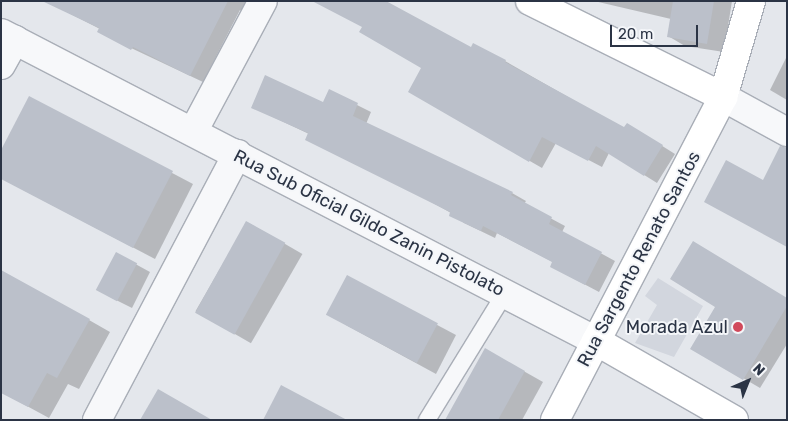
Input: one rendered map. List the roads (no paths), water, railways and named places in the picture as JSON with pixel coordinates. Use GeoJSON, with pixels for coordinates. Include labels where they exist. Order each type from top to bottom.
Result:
{"type":"FeatureCollection","features":[{"type":"Feature","properties":{"kind":"main road"},"geometry":{"type":"LineString","coordinates":[[530,1],[723,97]]}},
{"type":"Feature","properties":{"kind":"main road","name":"Rua Sargento Renato Santos"},"geometry":{"type":"LineString","coordinates":[[555,420],[723,97],[751,1]]}},
{"type":"Feature","properties":{"kind":"main road","name":"Rua Sub Oficial Gildo Zanin Pistolato"},"geometry":{"type":"LineString","coordinates":[[596,341],[734,420]]}},
{"type":"Feature","properties":{"kind":"street"},"geometry":{"type":"LineString","coordinates":[[194,130],[263,1]]}},
{"type":"Feature","properties":{"kind":"street"},"geometry":{"type":"LineString","coordinates":[[1,65],[8,36]]}},
{"type":"Feature","properties":{"kind":"street","name":"Rua Sub Oficial Gildo Zanin Pistolato"},"geometry":{"type":"LineString","coordinates":[[8,36],[194,130],[596,341]]}},
{"type":"Feature","properties":{"kind":"street"},"geometry":{"type":"LineString","coordinates":[[723,97],[787,132]]}},
{"type":"Feature","properties":{"kind":"street"},"geometry":{"type":"LineString","coordinates":[[97,420],[237,154]]}},
{"type":"Feature","properties":{"kind":"lane"},"geometry":{"type":"LineString","coordinates":[[427,420],[505,293]]}},
{"type":"Feature","properties":{"kind":"place","name":"Morada Azul"},"geometry":{"type":"Point","coordinates":[738,327]}}]}
